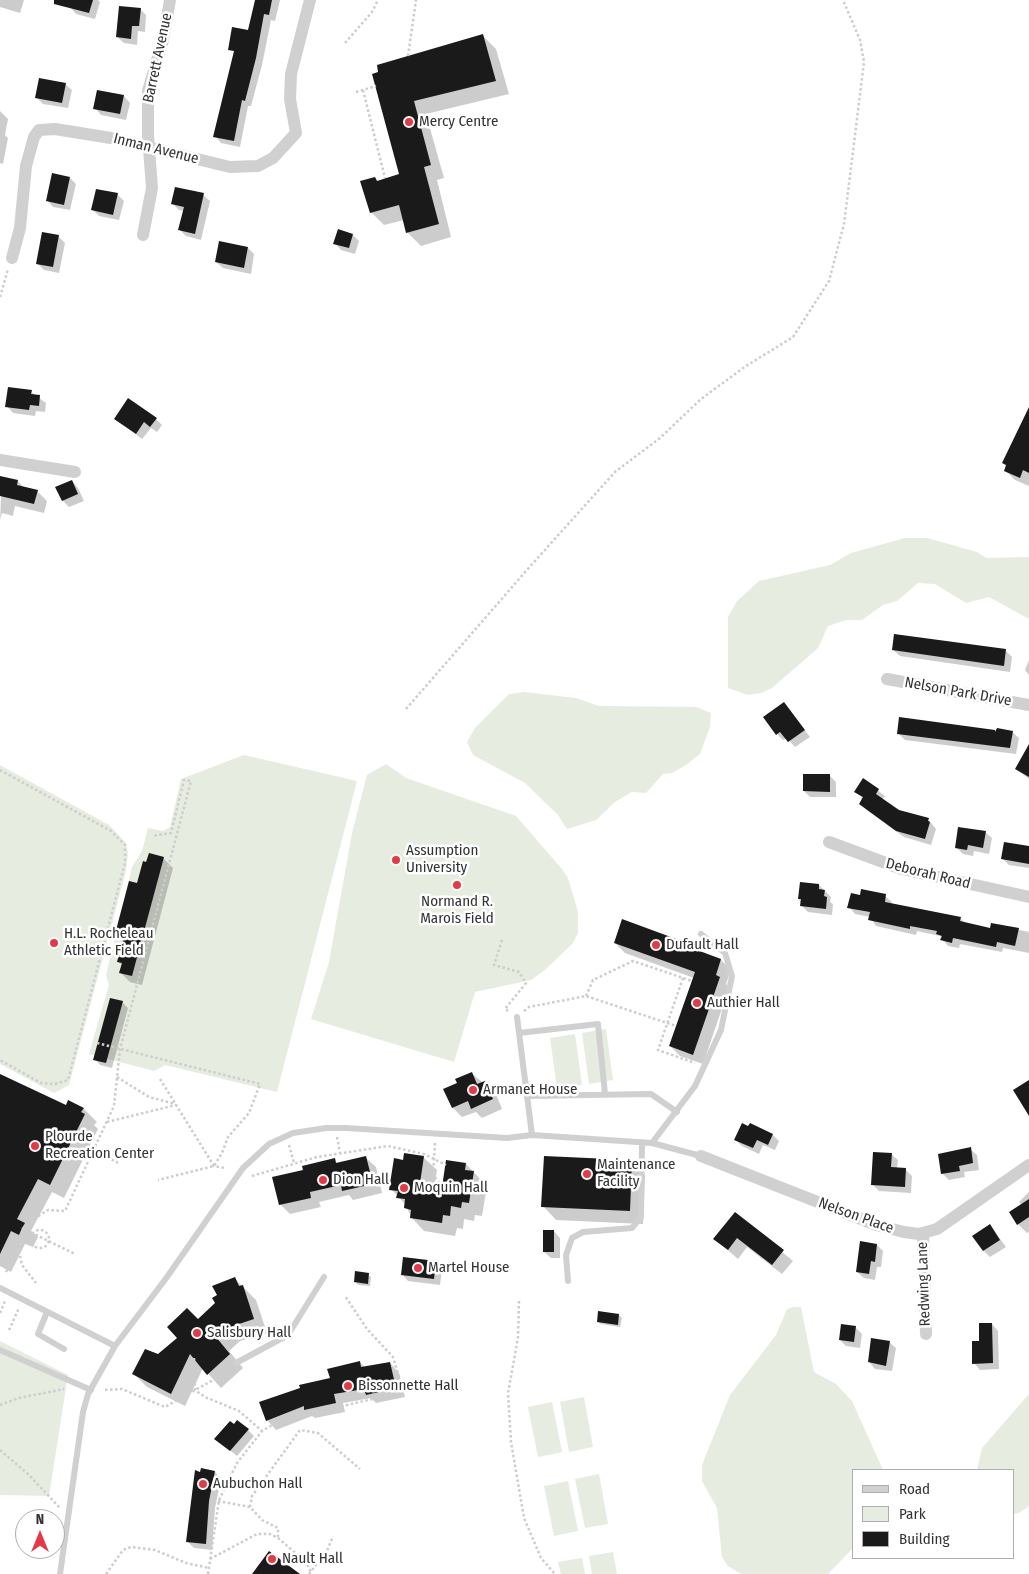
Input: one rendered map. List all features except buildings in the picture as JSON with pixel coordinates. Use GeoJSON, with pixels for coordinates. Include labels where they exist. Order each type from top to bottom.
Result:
{"type":"FeatureCollection","features":[{"type":"Feature","properties":{"kind":"street","name":"Barrett Avenue"},"geometry":{"type":"LineString","coordinates":[[143,235],[152,188],[148,91],[164,40],[170,0]]}},
{"type":"Feature","properties":{"kind":"street","name":"Inman Avenue"},"geometry":{"type":"LineString","coordinates":[[12,258],[20,228],[26,166],[37,132],[55,129],[111,138],[230,167],[249,168],[273,158],[296,133],[290,104],[291,74],[310,0]]}},
{"type":"Feature","properties":{"kind":"street"},"geometry":{"type":"LineString","coordinates":[[0,460],[75,472]]}},
{"type":"Feature","properties":{"kind":"street","name":"Nelson Park Drive"},"geometry":{"type":"LineString","coordinates":[[887,679],[1029,705]]}},
{"type":"Feature","properties":{"kind":"street","name":"Deborah Road"},"geometry":{"type":"LineString","coordinates":[[829,842],[902,869],[1029,897]]}},
{"type":"Feature","properties":{"kind":"street","name":"Nelson Place"},"geometry":{"type":"LineString","coordinates":[[701,1156],[876,1224],[904,1232],[923,1233]]}},
{"type":"Feature","properties":{"kind":"street"},"geometry":{"type":"LineString","coordinates":[[923,1233],[936,1229],[1029,1166]]}},
{"type":"Feature","properties":{"kind":"street","name":"Redwing Lane"},"geometry":{"type":"LineString","coordinates":[[923,1233],[926,1334]]}},
{"type":"Feature","properties":{"kind":"lane"},"geometry":{"type":"LineString","coordinates":[[652,1143],[677,1112],[705,1067],[721,1030],[732,976],[725,953],[700,934]]}},
{"type":"Feature","properties":{"kind":"lane"},"geometry":{"type":"LineString","coordinates":[[517,1017],[532,1135]]}},
{"type":"Feature","properties":{"kind":"lane"},"geometry":{"type":"LineString","coordinates":[[519,1033],[598,1024],[605,1094]]}},
{"type":"Feature","properties":{"kind":"lane"},"geometry":{"type":"LineString","coordinates":[[528,1096],[651,1094],[677,1112]]}},
{"type":"Feature","properties":{"kind":"lane"},"geometry":{"type":"LineString","coordinates":[[60,1574],[82,1412],[91,1390],[115,1346],[167,1277],[243,1168],[269,1144],[306,1130],[336,1128],[508,1138],[532,1135],[642,1142],[701,1156]]}},
{"type":"Feature","properties":{"kind":"lane"},"geometry":{"type":"LineString","coordinates":[[568,1281],[566,1255],[572,1238],[584,1232],[632,1228],[641,1217],[642,1142]]}},
{"type":"Feature","properties":{"kind":"lane"},"geometry":{"type":"LineString","coordinates":[[236,1363],[288,1335],[324,1278]]}},
{"type":"Feature","properties":{"kind":"lane"},"geometry":{"type":"LineString","coordinates":[[0,1288],[115,1346]]}},
{"type":"Feature","properties":{"kind":"lane"},"geometry":{"type":"LineString","coordinates":[[47,1312],[38,1334],[64,1349]]}},
{"type":"Feature","properties":{"kind":"lane"},"geometry":{"type":"LineString","coordinates":[[0,1350],[91,1390]]}},
{"type":"Feature","properties":{"kind":"path"},"geometry":{"type":"LineString","coordinates":[[345,43],[372,12],[378,0]]}},
{"type":"Feature","properties":{"kind":"path"},"geometry":{"type":"LineString","coordinates":[[408,56],[416,0]]}},
{"type":"Feature","properties":{"kind":"path"},"geometry":{"type":"LineString","coordinates":[[406,709],[615,472],[660,438],[701,399],[746,366],[794,337],[829,281],[844,224],[864,62],[860,40],[843,0]]}},
{"type":"Feature","properties":{"kind":"path"},"geometry":{"type":"LineString","coordinates":[[356,92],[376,86]]}},
{"type":"Feature","properties":{"kind":"path"},"geometry":{"type":"LineString","coordinates":[[363,90],[385,178]]}},
{"type":"Feature","properties":{"kind":"path"},"geometry":{"type":"LineString","coordinates":[[0,297],[12,258]]}},
{"type":"Feature","properties":{"kind":"path"},"geometry":{"type":"LineString","coordinates":[[0,770],[111,831],[125,846],[124,863],[68,1080],[55,1084],[41,1083],[0,1060]]}},
{"type":"Feature","properties":{"kind":"path"},"geometry":{"type":"LineString","coordinates":[[6,1272],[26,1231],[41,1213],[48,1210],[65,1211],[114,1106],[120,1049],[191,781],[184,780],[171,833],[152,836]]}},
{"type":"Feature","properties":{"kind":"path"},"geometry":{"type":"LineString","coordinates":[[502,940],[494,965],[519,972],[526,983],[505,1009],[517,1017],[529,1007],[586,996],[676,1026]]}},
{"type":"Feature","properties":{"kind":"path"},"geometry":{"type":"LineString","coordinates":[[586,996],[594,980],[633,961],[692,981]]}},
{"type":"Feature","properties":{"kind":"path"},"geometry":{"type":"LineString","coordinates":[[683,978],[658,1050],[705,1067]]}},
{"type":"Feature","properties":{"kind":"path"},"geometry":{"type":"LineString","coordinates":[[97,1043],[260,1084],[249,1113],[228,1137],[222,1153],[214,1166]]}},
{"type":"Feature","properties":{"kind":"path"},"geometry":{"type":"LineString","coordinates":[[117,1077],[149,1097],[176,1105]]}},
{"type":"Feature","properties":{"kind":"path"},"geometry":{"type":"LineString","coordinates":[[160,1079],[214,1166]]}},
{"type":"Feature","properties":{"kind":"path"},"geometry":{"type":"LineString","coordinates":[[107,1122],[176,1105]]}},
{"type":"Feature","properties":{"kind":"path"},"geometry":{"type":"LineString","coordinates":[[336,1128],[340,1153]]}},
{"type":"Feature","properties":{"kind":"path"},"geometry":{"type":"LineString","coordinates":[[435,1133],[433,1175],[442,1186]]}},
{"type":"Feature","properties":{"kind":"path"},"geometry":{"type":"LineString","coordinates":[[286,1136],[294,1163]]}},
{"type":"Feature","properties":{"kind":"path"},"geometry":{"type":"LineString","coordinates":[[252,1176],[294,1163],[340,1153],[388,1146],[424,1154],[446,1165]]}},
{"type":"Feature","properties":{"kind":"path"},"geometry":{"type":"LineString","coordinates":[[94,1150],[118,1163]]}},
{"type":"Feature","properties":{"kind":"path"},"geometry":{"type":"LineString","coordinates":[[158,1180],[214,1166],[225,1168]]}},
{"type":"Feature","properties":{"kind":"path"},"geometry":{"type":"LineString","coordinates":[[22,1228],[75,1254]]}},
{"type":"Feature","properties":{"kind":"path"},"geometry":{"type":"LineString","coordinates":[[32,1234],[40,1230],[45,1231],[49,1236],[49,1241]]}},
{"type":"Feature","properties":{"kind":"path"},"geometry":{"type":"LineString","coordinates":[[32,1234],[32,1243],[36,1247],[42,1248],[49,1241]]}},
{"type":"Feature","properties":{"kind":"path"},"geometry":{"type":"LineString","coordinates":[[18,1250],[22,1265],[36,1283]]}},
{"type":"Feature","properties":{"kind":"path"},"geometry":{"type":"LineString","coordinates":[[208,1574],[218,1501],[237,1463],[262,1431],[279,1421],[398,1393],[402,1384],[392,1357],[367,1329],[346,1296]]}},
{"type":"Feature","properties":{"kind":"path"},"geometry":{"type":"LineString","coordinates":[[0,1313],[6,1299]]}},
{"type":"Feature","properties":{"kind":"path"},"geometry":{"type":"LineString","coordinates":[[519,1301],[518,1338],[508,1393],[511,1442],[524,1518],[541,1558],[554,1573]]}},
{"type":"Feature","properties":{"kind":"path"},"geometry":{"type":"LineString","coordinates":[[9,1330],[19,1306]]}},
{"type":"Feature","properties":{"kind":"path"},"geometry":{"type":"LineString","coordinates":[[194,1358],[195,1390]]}},
{"type":"Feature","properties":{"kind":"path"},"geometry":{"type":"LineString","coordinates":[[105,1390],[122,1388],[165,1407],[236,1363]]}},
{"type":"Feature","properties":{"kind":"path"},"geometry":{"type":"LineString","coordinates":[[0,1405],[18,1398],[65,1389],[72,1390]]}},
{"type":"Feature","properties":{"kind":"path"},"geometry":{"type":"LineString","coordinates":[[195,1390],[205,1397],[240,1411],[262,1431]]}},
{"type":"Feature","properties":{"kind":"path"},"geometry":{"type":"LineString","coordinates":[[250,1507],[252,1496],[300,1430],[318,1433],[360,1469]]}},
{"type":"Feature","properties":{"kind":"path"},"geometry":{"type":"LineString","coordinates":[[0,1450],[28,1474],[69,1518]]}},
{"type":"Feature","properties":{"kind":"path"},"geometry":{"type":"LineString","coordinates":[[218,1501],[250,1507],[262,1520],[278,1528],[278,1538]]}},
{"type":"Feature","properties":{"kind":"path"},"geometry":{"type":"LineString","coordinates":[[210,1558],[257,1534],[270,1534],[278,1538],[306,1562],[310,1573]]}},
{"type":"Feature","properties":{"kind":"path"},"geometry":{"type":"LineString","coordinates":[[310,1573],[327,1551],[333,1536]]}},
{"type":"Feature","properties":{"kind":"path"},"geometry":{"type":"LineString","coordinates":[[106,1574],[123,1550],[131,1547],[155,1550],[186,1563],[209,1568]]}},
{"type":"Feature","properties":{"kind":"green space"},"geometry":{"type":"Polygon","coordinates":[[[905,538],[927,538],[977,552],[986,558],[1029,557],[1029,619],[989,597],[966,603],[935,584],[918,583],[897,601],[883,605],[862,620],[846,620],[828,626],[818,648],[772,688],[761,693],[748,695],[728,688],[728,617],[737,601],[759,581],[830,565],[851,553],[905,538]]]}},
{"type":"Feature","properties":{"kind":"green space"},"geometry":{"type":"Polygon","coordinates":[[[524,692],[576,698],[599,706],[696,707],[711,713],[710,727],[700,754],[686,765],[672,773],[663,774],[646,793],[632,792],[615,802],[596,820],[567,829],[558,815],[525,783],[473,755],[467,742],[475,728],[509,694],[524,692]]]}},
{"type":"Feature","properties":{"kind":"green space"},"geometry":{"type":"Polygon","coordinates":[[[244,755],[357,781],[277,1092],[165,1065],[154,1071],[89,1054],[109,985],[106,975],[132,867],[142,851],[148,828],[163,831],[170,827],[181,779],[244,755]]]}},
{"type":"Feature","properties":{"kind":"green space","name":"Normand R. Marois Field"},"geometry":{"type":"Polygon","coordinates":[[[386,764],[406,778],[516,816],[568,878],[578,912],[578,933],[573,943],[546,969],[531,980],[475,992],[454,1062],[311,1019],[329,962],[352,833],[367,775],[386,764]]]}},
{"type":"Feature","properties":{"kind":"green space","name":"H.L. Rocheleau Athletic Field"},"geometry":{"type":"Polygon","coordinates":[[[0,765],[109,825],[126,843],[128,853],[126,871],[69,1085],[54,1093],[0,1064],[0,765]]]}},
{"type":"Feature","properties":{"kind":"green space"},"geometry":{"type":"Polygon","coordinates":[[[606,1029],[613,1080],[589,1084],[582,1033],[606,1029]]]}},
{"type":"Feature","properties":{"kind":"green space"},"geometry":{"type":"Polygon","coordinates":[[[575,1034],[582,1085],[557,1089],[550,1038],[575,1034]]]}},
{"type":"Feature","properties":{"kind":"green space"},"geometry":{"type":"Polygon","coordinates":[[[801,1307],[814,1372],[836,1384],[852,1401],[883,1469],[852,1469],[852,1549],[828,1574],[741,1574],[728,1566],[722,1557],[717,1508],[702,1481],[702,1465],[730,1395],[776,1335],[787,1309],[801,1307]]]}},
{"type":"Feature","properties":{"kind":"green space"},"geometry":{"type":"Polygon","coordinates":[[[0,1341],[68,1375],[49,1496],[0,1495],[0,1341]]]}},
{"type":"Feature","properties":{"kind":"green space"},"geometry":{"type":"Polygon","coordinates":[[[1029,1394],[1029,1506],[1019,1513],[1014,1514],[1014,1469],[977,1469],[982,1448],[1029,1394]]]}},
{"type":"Feature","properties":{"kind":"green space"},"geometry":{"type":"Polygon","coordinates":[[[584,1397],[593,1447],[569,1452],[560,1402],[584,1397]]]}},
{"type":"Feature","properties":{"kind":"green space"},"geometry":{"type":"Polygon","coordinates":[[[552,1402],[562,1452],[538,1457],[528,1407],[552,1402]]]}},
{"type":"Feature","properties":{"kind":"green space"},"geometry":{"type":"Polygon","coordinates":[[[599,1474],[608,1524],[585,1528],[575,1479],[599,1474]]]}},
{"type":"Feature","properties":{"kind":"green space"},"geometry":{"type":"Polygon","coordinates":[[[568,1481],[578,1531],[554,1536],[544,1486],[568,1481]]]}},
{"type":"Feature","properties":{"kind":"green space"},"geometry":{"type":"Polygon","coordinates":[[[613,1552],[617,1574],[592,1574],[589,1556],[613,1552]]]}},
{"type":"Feature","properties":{"kind":"green space"},"geometry":{"type":"Polygon","coordinates":[[[582,1558],[585,1574],[561,1574],[558,1562],[582,1558]]]}},
{"type":"Feature","properties":{"kind":"place","name":"Mercy Centre"},"geometry":{"type":"Point","coordinates":[409,122]}},
{"type":"Feature","properties":{"kind":"place","name":"Assumption University"},"geometry":{"type":"Point","coordinates":[396,860]}},
{"type":"Feature","properties":{"kind":"place","name":"Normand R. Marois Field"},"geometry":{"type":"Point","coordinates":[457,885]}},
{"type":"Feature","properties":{"kind":"place","name":"H.L. Rocheleau Athletic Field"},"geometry":{"type":"Point","coordinates":[54,943]}},
{"type":"Feature","properties":{"kind":"place","name":"Dufault Hall"},"geometry":{"type":"Point","coordinates":[656,945]}},
{"type":"Feature","properties":{"kind":"place","name":"Authier Hall"},"geometry":{"type":"Point","coordinates":[697,1003]}},
{"type":"Feature","properties":{"kind":"place","name":"Armanet House"},"geometry":{"type":"Point","coordinates":[473,1090]}},
{"type":"Feature","properties":{"kind":"place","name":"Plourde Recreation Center"},"geometry":{"type":"Point","coordinates":[35,1146]}},
{"type":"Feature","properties":{"kind":"place","name":"Maintenance Facility"},"geometry":{"type":"Point","coordinates":[587,1174]}},
{"type":"Feature","properties":{"kind":"place","name":"Dion Hall"},"geometry":{"type":"Point","coordinates":[323,1180]}},
{"type":"Feature","properties":{"kind":"place","name":"Moquin Hall"},"geometry":{"type":"Point","coordinates":[404,1188]}},
{"type":"Feature","properties":{"kind":"place","name":"Martel House"},"geometry":{"type":"Point","coordinates":[418,1268]}},
{"type":"Feature","properties":{"kind":"place","name":"Salisbury Hall"},"geometry":{"type":"Point","coordinates":[197,1333]}},
{"type":"Feature","properties":{"kind":"place","name":"Bissonnette Hall"},"geometry":{"type":"Point","coordinates":[348,1386]}},
{"type":"Feature","properties":{"kind":"place","name":"Aubuchon Hall"},"geometry":{"type":"Point","coordinates":[203,1484]}},
{"type":"Feature","properties":{"kind":"place","name":"Nault Hall"},"geometry":{"type":"Point","coordinates":[272,1559]}}]}
